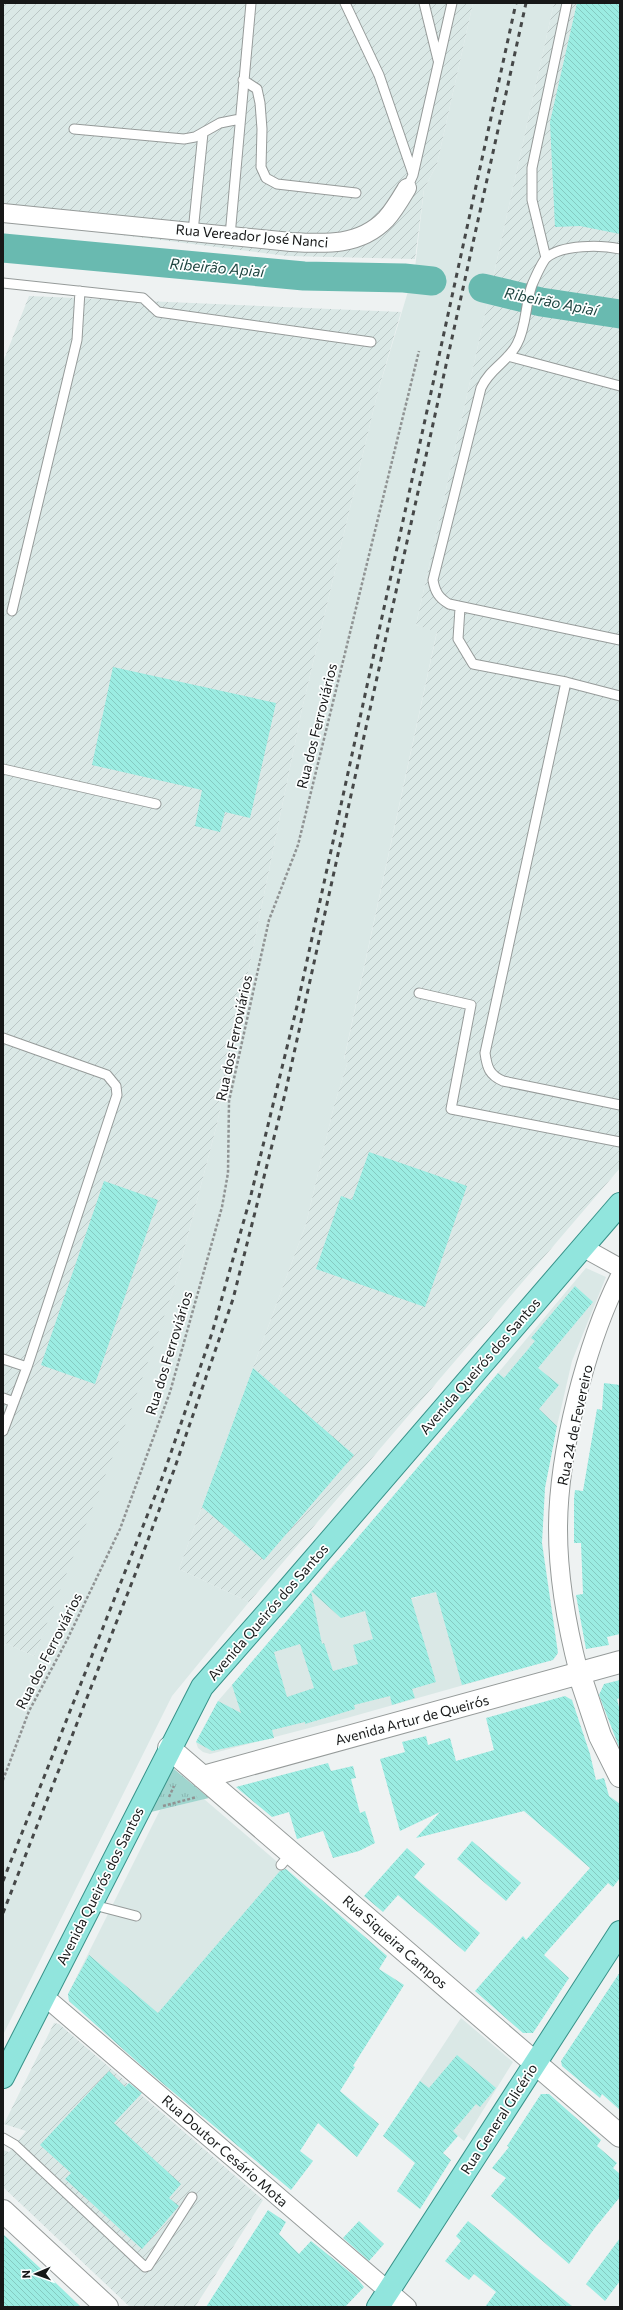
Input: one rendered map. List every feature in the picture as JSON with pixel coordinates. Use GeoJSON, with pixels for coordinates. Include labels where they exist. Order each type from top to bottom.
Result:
{"type":"FeatureCollection","features":[{"type":"Feature","properties":{"kind":"main road","name":"Avenida Queirós dos Santos"},"geometry":{"type":"LineString","coordinates":[[3,2078],[169,1748],[202,1687],[620,1204]]}},
{"type":"Feature","properties":{"kind":"main road","name":"Avenida Artur de Queirós"},"geometry":{"type":"LineString","coordinates":[[203,1777],[620,1662]]}},
{"type":"Feature","properties":{"kind":"main road"},"geometry":{"type":"LineString","coordinates":[[579,1673],[600,1736],[620,1776]]}},
{"type":"Feature","properties":{"kind":"main road","name":"Rua Siqueira Campos"},"geometry":{"type":"LineString","coordinates":[[169,1748],[223,1794],[286,1859],[535,2063],[620,2136]]}},
{"type":"Feature","properties":{"kind":"main road","name":"Rua General Glicério"},"geometry":{"type":"LineString","coordinates":[[383,2299],[620,1932]]}},
{"type":"Feature","properties":{"kind":"main road"},"geometry":{"type":"LineString","coordinates":[[3,2211],[107,2307]]}},
{"type":"Feature","properties":{"kind":"street","name":"Rua Vereador José Nanci"},"geometry":{"type":"LineString","coordinates":[[3,213],[230,236],[330,244],[354,240],[371,232],[387,218],[410,182]]}},
{"type":"Feature","properties":{"kind":"street"},"geometry":{"type":"LineString","coordinates":[[582,1247],[620,1268]]}},
{"type":"Feature","properties":{"kind":"street","name":"Rua 24 de Fevereiro"},"geometry":{"type":"LineString","coordinates":[[579,1673],[568,1625],[560,1569],[558,1529],[560,1494],[566,1453],[589,1358],[620,1276]]}},
{"type":"Feature","properties":{"kind":"street","name":"Rua Doutor Cesário Mota"},"geometry":{"type":"LineString","coordinates":[[44,1996],[383,2299],[407,2307]]}},
{"type":"Feature","properties":{"kind":"lane"},"geometry":{"type":"LineString","coordinates":[[230,236],[251,3]]}},
{"type":"Feature","properties":{"kind":"lane"},"geometry":{"type":"LineString","coordinates":[[345,3],[382,81],[410,182]]}},
{"type":"Feature","properties":{"kind":"lane"},"geometry":{"type":"LineString","coordinates":[[424,3],[439,63]]}},
{"type":"Feature","properties":{"kind":"lane","name":"Rua Vereador José Nanci"},"geometry":{"type":"LineString","coordinates":[[410,182],[452,3]]}},
{"type":"Feature","properties":{"kind":"lane"},"geometry":{"type":"LineString","coordinates":[[546,258],[532,200],[532,168],[567,3]]}},
{"type":"Feature","properties":{"kind":"lane"},"geometry":{"type":"LineString","coordinates":[[243,80],[257,89],[260,103],[261,167],[266,178],[277,184],[356,193]]}},
{"type":"Feature","properties":{"kind":"lane"},"geometry":{"type":"LineString","coordinates":[[74,129],[184,139],[203,133],[220,124],[240,119]]}},
{"type":"Feature","properties":{"kind":"lane"},"geometry":{"type":"LineString","coordinates":[[193,232],[203,133]]}},
{"type":"Feature","properties":{"kind":"lane"},"geometry":{"type":"LineString","coordinates":[[620,249],[607,246],[585,246],[564,250],[546,258],[532,286],[522,334],[508,356],[486,376],[481,388],[433,580],[435,590],[441,599],[460,608],[620,640]]}},
{"type":"Feature","properties":{"kind":"lane"},"geometry":{"type":"LineString","coordinates":[[3,282],[143,298],[158,312],[371,342]]}},
{"type":"Feature","properties":{"kind":"lane"},"geometry":{"type":"LineString","coordinates":[[12,611],[78,340],[80,291]]}},
{"type":"Feature","properties":{"kind":"lane"},"geometry":{"type":"LineString","coordinates":[[508,356],[620,386]]}},
{"type":"Feature","properties":{"kind":"lane"},"geometry":{"type":"LineString","coordinates":[[460,608],[458,638],[473,664],[566,682],[620,696]]}},
{"type":"Feature","properties":{"kind":"lane"},"geometry":{"type":"LineString","coordinates":[[566,682],[485,1053],[487,1068],[494,1077],[503,1081],[620,1105]]}},
{"type":"Feature","properties":{"kind":"lane"},"geometry":{"type":"LineString","coordinates":[[3,769],[156,804]]}},
{"type":"Feature","properties":{"kind":"lane"},"geometry":{"type":"LineString","coordinates":[[419,993],[471,1005],[451,1108],[620,1142]]}},
{"type":"Feature","properties":{"kind":"lane"},"geometry":{"type":"LineString","coordinates":[[3,1038],[107,1075],[116,1086],[117,1095],[27,1367],[3,1431]]}},
{"type":"Feature","properties":{"kind":"lane"},"geometry":{"type":"LineString","coordinates":[[3,1359],[27,1367]]}},
{"type":"Feature","properties":{"kind":"lane"},"geometry":{"type":"LineString","coordinates":[[3,1398],[14,1402]]}},
{"type":"Feature","properties":{"kind":"lane"},"geometry":{"type":"LineString","coordinates":[[90,1904],[136,1916]]}},
{"type":"Feature","properties":{"kind":"lane"},"geometry":{"type":"LineString","coordinates":[[3,2138],[15,2145],[145,2267],[148,2266],[192,2198]]}},
{"type":"Feature","properties":{"kind":"path","name":"Rua dos Ferroviários"},"geometry":{"type":"LineString","coordinates":[[3,1780],[29,1711],[67,1640],[120,1529],[170,1392],[222,1207],[228,1173],[229,1101],[269,920],[298,845],[419,351]]}},
{"type":"Feature","properties":{"kind":"path"},"geometry":{"type":"LineString","coordinates":[[135,1816],[151,1812],[158,1807],[188,1799],[223,1794]]}},
{"type":"Feature","properties":{"kind":"shaded area"},"geometry":{"type":"Polygon","coordinates":[[[3,3],[473,3],[437,164],[424,189],[415,259],[287,256],[3,220],[3,3]]]}},
{"type":"Feature","properties":{"kind":"shaded area"},"geometry":{"type":"Polygon","coordinates":[[[473,3],[554,3],[416,625],[437,631],[344,1059],[348,1061],[334,1106],[306,1224],[179,1569],[249,1602],[172,1696],[3,2035],[3,1642],[34,1656],[174,1288],[217,1124],[302,709],[377,395],[415,268],[424,189],[437,164],[473,3]]]}},
{"type":"Feature","properties":{"kind":"shaded area"},"geometry":{"type":"Polygon","coordinates":[[[554,3],[620,3],[620,1168],[249,1602],[179,1569],[306,1224],[334,1106],[348,1061],[344,1060],[437,632],[416,625],[554,3]]]}},
{"type":"Feature","properties":{"kind":"shaded area"},"geometry":{"type":"Polygon","coordinates":[[[29,296],[401,312],[377,395],[302,709],[217,1124],[174,1288],[131,1410],[34,1656],[3,1642],[3,362],[29,296]]]}},
{"type":"Feature","properties":{"kind":"shaded area"},"geometry":{"type":"Polygon","coordinates":[[[586,1268],[606,1277],[572,1361],[557,1426],[498,1373],[586,1268]]]}},
{"type":"Feature","properties":{"kind":"shaded area"},"geometry":{"type":"Polygon","coordinates":[[[337,1560],[389,1605],[457,1586],[485,1679],[347,1718],[210,1754],[203,1752],[198,1748],[196,1742],[218,1701],[290,1618],[337,1560]]]}},
{"type":"Feature","properties":{"kind":"shaded area"},"geometry":{"type":"Polygon","coordinates":[[[204,1799],[387,1956],[256,2160],[69,2001],[68,1994],[160,1810],[204,1799]]]}},
{"type":"Feature","properties":{"kind":"shaded area"},"geometry":{"type":"Polygon","coordinates":[[[461,2018],[513,2062],[464,2141],[410,2096],[461,2018]]]}},
{"type":"Feature","properties":{"kind":"shaded area"},"geometry":{"type":"Polygon","coordinates":[[[54,2023],[59,2024],[263,2200],[195,2307],[130,2307],[3,2187],[3,2150],[9,2152],[26,2131],[4,2124],[54,2023]]]}},
{"type":"Feature","properties":{"kind":"green space"},"geometry":{"type":"Polygon","coordinates":[[[174,1769],[209,1798],[151,1812],[172,1770],[174,1769]]]}},
{"type":"Feature","properties":{"kind":"building"},"geometry":{"type":"Polygon","coordinates":[[[577,3],[620,3],[620,234],[580,226],[555,227],[550,122],[577,3]]]}},
{"type":"Feature","properties":{"kind":"building"},"geometry":{"type":"Polygon","coordinates":[[[113,667],[276,703],[250,818],[225,812],[220,832],[195,826],[202,790],[92,765],[113,667]]]}},
{"type":"Feature","properties":{"kind":"building"},"geometry":{"type":"Polygon","coordinates":[[[369,1152],[467,1186],[425,1307],[316,1269],[341,1196],[352,1200],[369,1152]]]}},
{"type":"Feature","properties":{"kind":"building"},"geometry":{"type":"Polygon","coordinates":[[[104,1181],[158,1200],[95,1384],[41,1365],[104,1181]]]}},
{"type":"Feature","properties":{"kind":"building"},"geometry":{"type":"Polygon","coordinates":[[[575,1286],[593,1302],[538,1368],[559,1385],[539,1409],[557,1426],[545,1488],[542,1543],[558,1653],[553,1660],[462,1685],[436,1592],[411,1598],[436,1682],[412,1689],[415,1698],[392,1705],[390,1696],[354,1705],[355,1709],[305,1724],[305,1722],[272,1730],[274,1738],[212,1751],[196,1742],[218,1701],[241,1713],[232,1685],[311,1592],[322,1644],[324,1643],[333,1671],[358,1664],[353,1645],[373,1639],[365,1611],[341,1618],[312,1592],[498,1373],[504,1378],[535,1341],[531,1338],[575,1286]],[[300,1644],[274,1652],[287,1697],[314,1688],[300,1644]]]}},
{"type":"Feature","properties":{"kind":"building"},"geometry":{"type":"Polygon","coordinates":[[[253,1368],[354,1455],[264,1560],[202,1507],[253,1368]]]}},
{"type":"Feature","properties":{"kind":"building"},"geometry":{"type":"Polygon","coordinates":[[[604,1383],[620,1385],[620,1634],[607,1637],[609,1645],[586,1649],[576,1595],[583,1594],[581,1543],[574,1543],[574,1499],[575,1490],[583,1491],[597,1409],[602,1410],[604,1383]]]}},
{"type":"Feature","properties":{"kind":"building"},"geometry":{"type":"Polygon","coordinates":[[[620,1680],[620,1698],[617,1699],[620,1711],[619,1747],[599,1695],[604,1684],[620,1680]]]}},
{"type":"Feature","properties":{"kind":"building"},"geometry":{"type":"Polygon","coordinates":[[[565,1696],[572,1700],[590,1754],[596,1780],[604,1778],[609,1796],[620,1804],[620,1878],[613,1887],[608,1883],[544,1955],[569,1978],[533,2033],[523,2033],[475,1991],[523,1936],[526,1940],[590,1868],[524,1811],[416,1838],[440,1812],[400,1831],[380,1759],[405,1752],[402,1742],[426,1736],[428,1745],[450,1738],[456,1761],[494,1750],[486,1718],[565,1696]]]}},
{"type":"Feature","properties":{"kind":"building"},"geometry":{"type":"Polygon","coordinates":[[[328,1763],[331,1771],[353,1766],[356,1778],[351,1779],[360,1813],[365,1811],[375,1843],[359,1851],[333,1858],[323,1831],[297,1839],[289,1812],[272,1817],[236,1787],[328,1763]]]}},
{"type":"Feature","properties":{"kind":"building"},"geometry":{"type":"Polygon","coordinates":[[[472,1841],[521,1883],[506,1901],[457,1859],[472,1841]]]}},
{"type":"Feature","properties":{"kind":"building"},"geometry":{"type":"Polygon","coordinates":[[[407,1848],[425,1864],[414,1877],[480,1933],[465,1952],[398,1895],[383,1912],[364,1896],[407,1848]]]}},
{"type":"Feature","properties":{"kind":"building"},"geometry":{"type":"Polygon","coordinates":[[[286,1869],[387,1956],[379,1969],[404,1985],[353,2066],[355,2067],[340,2091],[379,2124],[357,2157],[318,2123],[300,2151],[313,2161],[291,2190],[143,2067],[69,2001],[68,1994],[89,1955],[158,2013],[280,1871],[286,1869]]]}},
{"type":"Feature","properties":{"kind":"building"},"geometry":{"type":"Polygon","coordinates":[[[620,1972],[620,2110],[602,2094],[600,2098],[562,2066],[561,2061],[620,1972]]]}},
{"type":"Feature","properties":{"kind":"building"},"geometry":{"type":"Polygon","coordinates":[[[457,2055],[496,2088],[480,2107],[476,2104],[453,2131],[458,2136],[443,2153],[451,2160],[420,2209],[397,2191],[415,2163],[383,2136],[420,2081],[429,2088],[457,2055]]]}},
{"type":"Feature","properties":{"kind":"building"},"geometry":{"type":"Polygon","coordinates":[[[109,2071],[125,2087],[129,2083],[142,2093],[114,2123],[181,2184],[169,2198],[179,2206],[142,2249],[65,2179],[71,2173],[40,2145],[109,2071]]]}},
{"type":"Feature","properties":{"kind":"building"},"geometry":{"type":"Polygon","coordinates":[[[541,2094],[549,2094],[601,2140],[597,2146],[617,2163],[613,2168],[620,2174],[620,2197],[594,2229],[569,2264],[491,2196],[506,2178],[492,2168],[509,2147],[507,2146],[541,2094]]]}},
{"type":"Feature","properties":{"kind":"building"},"geometry":{"type":"Polygon","coordinates":[[[268,2210],[286,2222],[279,2234],[299,2254],[311,2241],[356,2277],[364,2287],[345,2307],[206,2307],[268,2210]]]}},
{"type":"Feature","properties":{"kind":"building"},"geometry":{"type":"Polygon","coordinates":[[[359,2221],[384,2244],[369,2261],[343,2238],[359,2221]]]}},
{"type":"Feature","properties":{"kind":"building"},"geometry":{"type":"Polygon","coordinates":[[[468,2221],[573,2307],[485,2307],[496,2292],[474,2274],[469,2280],[445,2261],[461,2241],[456,2236],[468,2221]]]}},
{"type":"Feature","properties":{"kind":"building"},"geometry":{"type":"Polygon","coordinates":[[[3,2234],[39,2267],[81,2307],[3,2307],[3,2234]]]}},
{"type":"Feature","properties":{"kind":"building"},"geometry":{"type":"Polygon","coordinates":[[[620,2238],[620,2281],[605,2301],[586,2284],[620,2238]]]}},
{"type":"Feature","properties":{"kind":"waterway","name":"Ribeirão Apiaí"},"geometry":{"type":"LineString","coordinates":[[3,248],[304,276],[404,278],[432,281]]}},
{"type":"Feature","properties":{"kind":"waterway","name":"Ribeirão Apiaí"},"geometry":{"type":"LineString","coordinates":[[483,288],[541,302],[620,314]]}},
{"type":"Feature","properties":{"kind":"railway"},"geometry":{"type":"LineString","coordinates":[[3,1881],[164,1473],[212,1333],[250,1199],[298,1002],[516,3]]}},
{"type":"Feature","properties":{"kind":"railway"},"geometry":{"type":"LineString","coordinates":[[3,1913],[136,1572],[174,1470],[233,1299],[285,1094],[526,3]]}}]}
